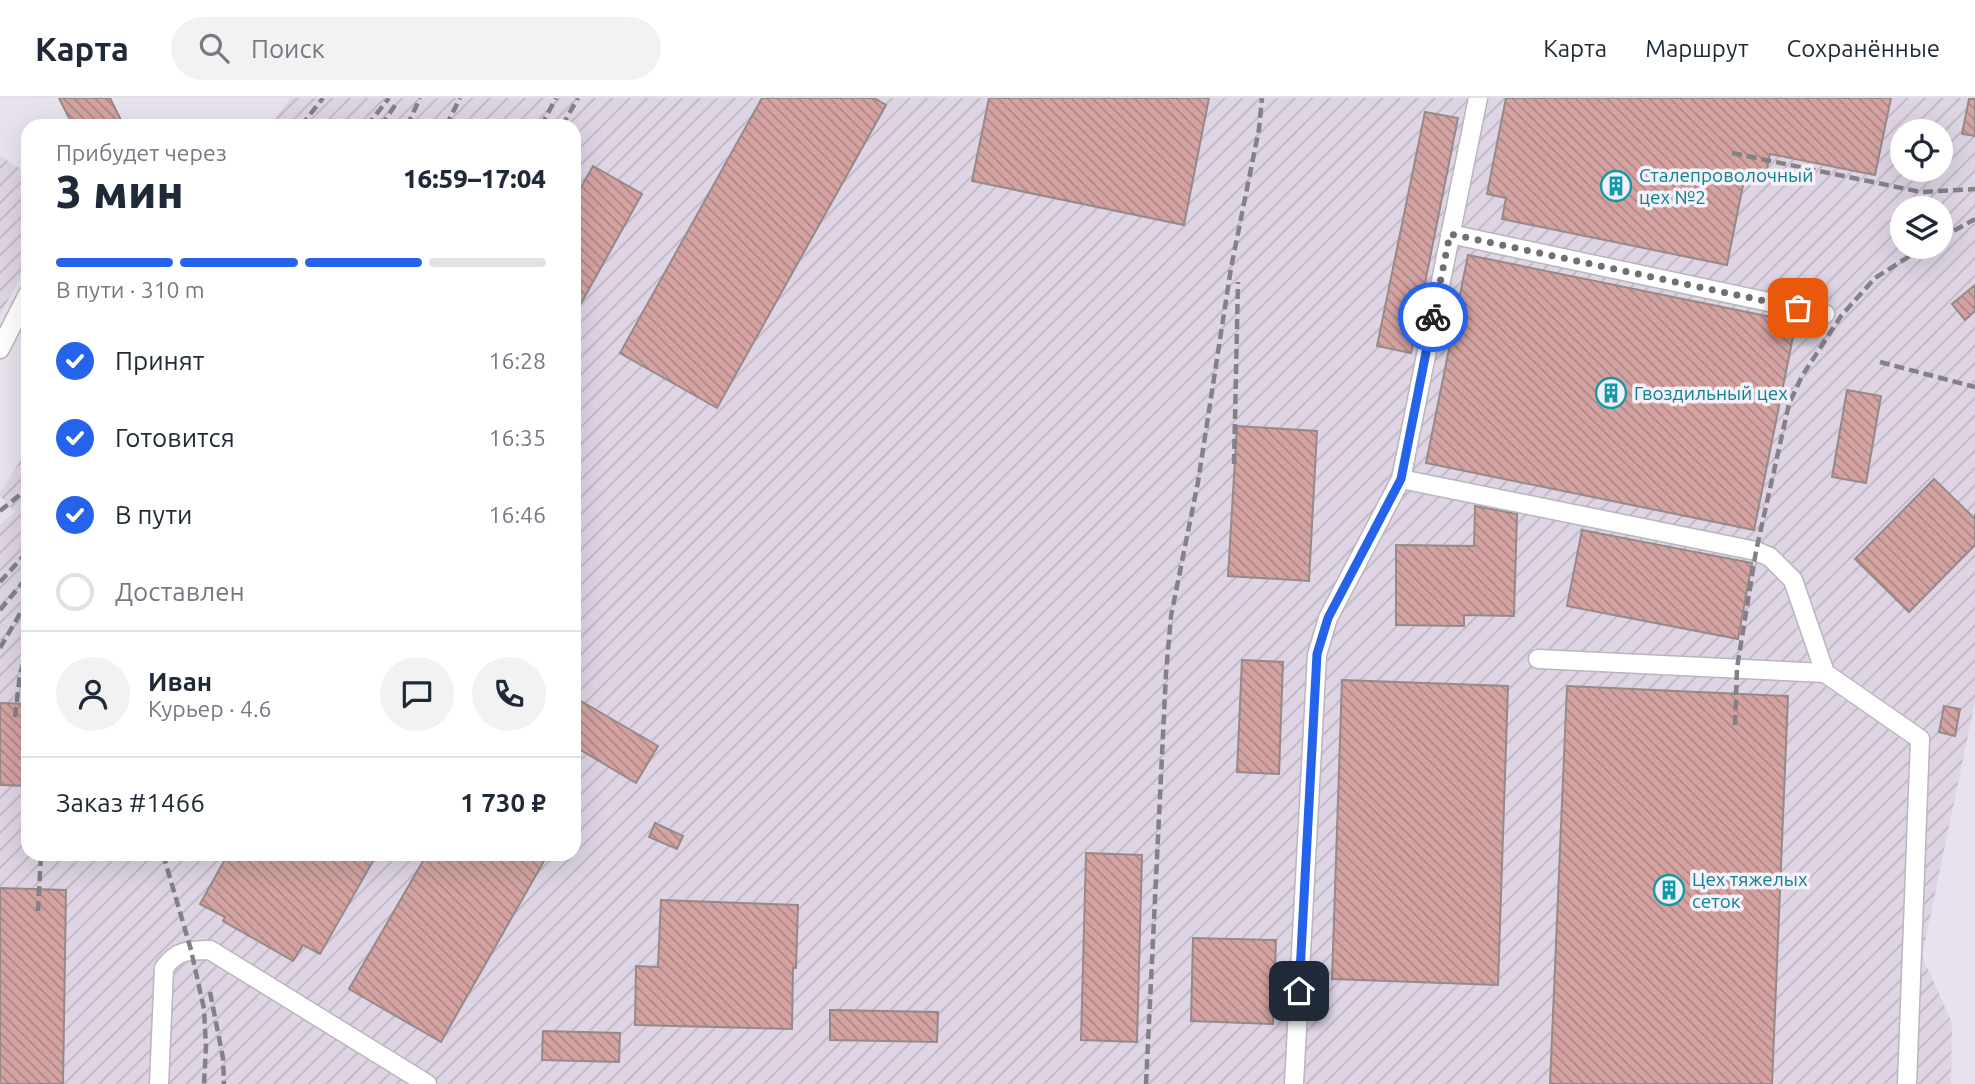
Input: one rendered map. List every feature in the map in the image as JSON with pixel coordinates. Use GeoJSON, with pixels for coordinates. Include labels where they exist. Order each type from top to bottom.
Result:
{"type":"FeatureCollection","features":[{"type":"Feature","properties":{"kind":"lane"},"geometry":{"type":"LineString","coordinates":[[1294,1084],[1317,654],[1328,618],[1401,479],[1478,98]]}},
{"type":"Feature","properties":{"kind":"lane"},"geometry":{"type":"LineString","coordinates":[[1450,234],[1825,314]]}},
{"type":"Feature","properties":{"kind":"lane"},"geometry":{"type":"LineString","coordinates":[[0,349],[21,308]]}},
{"type":"Feature","properties":{"kind":"lane"},"geometry":{"type":"LineString","coordinates":[[1401,479],[1756,551],[1770,557],[1793,580],[1825,673]]}},
{"type":"Feature","properties":{"kind":"lane"},"geometry":{"type":"LineString","coordinates":[[1538,659],[1825,673],[1920,739],[1907,1084]]}},
{"type":"Feature","properties":{"kind":"lane"},"geometry":{"type":"LineString","coordinates":[[159,1084],[164,968],[172,957],[191,950],[210,950],[427,1084]]}},
{"type":"Feature","properties":{"kind":"shaded area"},"geometry":{"type":"Polygon","coordinates":[[[291,98],[1975,98],[1975,702],[1922,956],[1952,1023],[1951,1084],[0,1084],[0,525],[15,512],[0,496],[21,459],[21,861],[581,861],[581,119],[274,119],[291,98]]]}},
{"type":"Feature","properties":{"kind":"shaded area"},"geometry":{"type":"Polygon","coordinates":[[[0,156],[21,169],[21,276],[0,315],[0,156]]]}},
{"type":"Feature","properties":{"kind":"building"},"geometry":{"type":"Polygon","coordinates":[[[59,98],[110,98],[120,119],[70,119],[59,98]]]}},
{"type":"Feature","properties":{"kind":"building"},"geometry":{"type":"Polygon","coordinates":[[[762,98],[874,98],[886,105],[717,408],[620,353],[762,98]]]}},
{"type":"Feature","properties":{"kind":"building"},"geometry":{"type":"Polygon","coordinates":[[[989,98],[1209,98],[1184,225],[972,181],[989,98]]]}},
{"type":"Feature","properties":{"kind":"building","name":"Сталепроволочный цех №2"},"geometry":{"type":"Polygon","coordinates":[[[1506,98],[1891,98],[1875,175],[1770,154],[1765,179],[1745,175],[1727,265],[1502,219],[1506,198],[1487,194],[1506,98]]]}},
{"type":"Feature","properties":{"kind":"building"},"geometry":{"type":"Polygon","coordinates":[[[1969,99],[1975,99],[1975,136],[1962,134],[1969,99]]]}},
{"type":"Feature","properties":{"kind":"building"},"geometry":{"type":"Polygon","coordinates":[[[1425,112],[1458,118],[1411,353],[1377,346],[1425,112]]]}},
{"type":"Feature","properties":{"kind":"building"},"geometry":{"type":"Polygon","coordinates":[[[593,166],[642,194],[581,303],[581,187],[593,166]]]}},
{"type":"Feature","properties":{"kind":"building","name":"Гвоздильный цех"},"geometry":{"type":"Polygon","coordinates":[[[1468,255],[1796,322],[1754,530],[1426,463],[1468,255]]]}},
{"type":"Feature","properties":{"kind":"building"},"geometry":{"type":"Polygon","coordinates":[[[1975,285],[1975,311],[1965,320],[1952,304],[1975,285]]]}},
{"type":"Feature","properties":{"kind":"building"},"geometry":{"type":"Polygon","coordinates":[[[1847,390],[1881,396],[1866,483],[1832,477],[1847,390]]]}},
{"type":"Feature","properties":{"kind":"building"},"geometry":{"type":"Polygon","coordinates":[[[1237,426],[1317,431],[1309,581],[1228,576],[1237,426]]]}},
{"type":"Feature","properties":{"kind":"building"},"geometry":{"type":"Polygon","coordinates":[[[1934,479],[1975,519],[1975,545],[1909,612],[1855,559],[1934,479]]]}},
{"type":"Feature","properties":{"kind":"building"},"geometry":{"type":"Polygon","coordinates":[[[1475,506],[1517,514],[1514,616],[1464,615],[1464,626],[1396,625],[1396,545],[1474,546],[1475,506]]]}},
{"type":"Feature","properties":{"kind":"building"},"geometry":{"type":"Polygon","coordinates":[[[1582,530],[1752,563],[1738,639],[1567,606],[1582,530]]]}},
{"type":"Feature","properties":{"kind":"building"},"geometry":{"type":"Polygon","coordinates":[[[1242,660],[1283,662],[1279,774],[1237,772],[1242,660]]]}},
{"type":"Feature","properties":{"kind":"building"},"geometry":{"type":"Polygon","coordinates":[[[1342,680],[1508,686],[1498,985],[1332,979],[1342,680]]]}},
{"type":"Feature","properties":{"kind":"building","name":"Цех тяжелых сеток"},"geometry":{"type":"Polygon","coordinates":[[[1567,686],[1788,696],[1772,1084],[1550,1084],[1567,686]]]}},
{"type":"Feature","properties":{"kind":"building"},"geometry":{"type":"Polygon","coordinates":[[[581,701],[658,746],[636,783],[581,750],[581,701]]]}},
{"type":"Feature","properties":{"kind":"building"},"geometry":{"type":"Polygon","coordinates":[[[0,703],[21,704],[21,786],[0,785],[0,703]]]}},
{"type":"Feature","properties":{"kind":"building"},"geometry":{"type":"Polygon","coordinates":[[[1944,706],[1960,709],[1955,736],[1939,732],[1944,706]]]}},
{"type":"Feature","properties":{"kind":"building"},"geometry":{"type":"Polygon","coordinates":[[[655,823],[683,836],[677,849],[649,837],[655,823]]]}},
{"type":"Feature","properties":{"kind":"building"},"geometry":{"type":"Polygon","coordinates":[[[1086,853],[1142,855],[1137,1042],[1081,1040],[1086,853]]]}},
{"type":"Feature","properties":{"kind":"building"},"geometry":{"type":"Polygon","coordinates":[[[224,861],[373,861],[320,954],[303,945],[293,961],[223,921],[225,917],[200,904],[224,861]]]}},
{"type":"Feature","properties":{"kind":"building"},"geometry":{"type":"Polygon","coordinates":[[[423,861],[544,861],[441,1042],[349,989],[423,861]]]}},
{"type":"Feature","properties":{"kind":"building"},"geometry":{"type":"Polygon","coordinates":[[[0,888],[66,890],[63,1084],[0,1084],[0,888]]]}},
{"type":"Feature","properties":{"kind":"building"},"geometry":{"type":"Polygon","coordinates":[[[661,900],[798,905],[792,1029],[635,1025],[636,966],[658,967],[661,900]]]}},
{"type":"Feature","properties":{"kind":"building"},"geometry":{"type":"Polygon","coordinates":[[[1193,938],[1276,940],[1273,1024],[1191,1021],[1193,938]]]}},
{"type":"Feature","properties":{"kind":"building"},"geometry":{"type":"Polygon","coordinates":[[[830,1010],[938,1012],[937,1042],[830,1040],[830,1010]]]}},
{"type":"Feature","properties":{"kind":"building"},"geometry":{"type":"Polygon","coordinates":[[[543,1031],[620,1033],[619,1062],[542,1060],[543,1031]]]}},
{"type":"Feature","properties":{"kind":"railway"},"geometry":{"type":"LineString","coordinates":[[306,119],[323,98]]}},
{"type":"Feature","properties":{"kind":"railway"},"geometry":{"type":"LineString","coordinates":[[372,119],[389,98]]}},
{"type":"Feature","properties":{"kind":"railway"},"geometry":{"type":"LineString","coordinates":[[410,119],[420,98]]}},
{"type":"Feature","properties":{"kind":"railway"},"geometry":{"type":"LineString","coordinates":[[450,119],[460,98]]}},
{"type":"Feature","properties":{"kind":"railway"},"geometry":{"type":"LineString","coordinates":[[545,119],[556,98]]}},
{"type":"Feature","properties":{"kind":"railway"},"geometry":{"type":"LineString","coordinates":[[566,119],[578,98]]}},
{"type":"Feature","properties":{"kind":"railway"},"geometry":{"type":"LineString","coordinates":[[1146,1084],[1171,616],[1198,482],[1231,268],[1259,129],[1262,98]]}},
{"type":"Feature","properties":{"kind":"railway"},"geometry":{"type":"LineString","coordinates":[[386,119],[396,104]]}},
{"type":"Feature","properties":{"kind":"railway"},"geometry":{"type":"LineString","coordinates":[[1732,153],[1921,192],[1975,189]]}},
{"type":"Feature","properties":{"kind":"railway"},"geometry":{"type":"LineString","coordinates":[[1953,231],[1975,219]]}},
{"type":"Feature","properties":{"kind":"railway"},"geometry":{"type":"LineString","coordinates":[[1735,725],[1737,668],[1756,551],[1789,404],[1802,376],[1841,316],[1875,278],[1905,259]]}},
{"type":"Feature","properties":{"kind":"railway"},"geometry":{"type":"LineString","coordinates":[[1234,464],[1238,282]]}},
{"type":"Feature","properties":{"kind":"railway"},"geometry":{"type":"LineString","coordinates":[[1880,362],[1975,387]]}},
{"type":"Feature","properties":{"kind":"railway"},"geometry":{"type":"LineString","coordinates":[[0,511],[21,494]]}},
{"type":"Feature","properties":{"kind":"railway"},"geometry":{"type":"LineString","coordinates":[[0,582],[21,559]]}},
{"type":"Feature","properties":{"kind":"railway"},"geometry":{"type":"LineString","coordinates":[[0,610],[21,584]]}},
{"type":"Feature","properties":{"kind":"railway"},"geometry":{"type":"LineString","coordinates":[[0,648],[21,612]]}},
{"type":"Feature","properties":{"kind":"railway"},"geometry":{"type":"LineString","coordinates":[[15,717],[21,671]]}},
{"type":"Feature","properties":{"kind":"railway"},"geometry":{"type":"LineString","coordinates":[[38,911],[41,861]]}},
{"type":"Feature","properties":{"kind":"railway"},"geometry":{"type":"LineString","coordinates":[[165,861],[191,950],[204,1009],[204,1084]]}},
{"type":"Feature","properties":{"kind":"railway"},"geometry":{"type":"LineString","coordinates":[[210,992],[223,1058],[224,1084]]}},
{"type":"Feature","properties":{"kind":"way so far"},"geometry":{"type":"LineString","coordinates":[[1433,317],[1450,234],[1798,308]]}},
{"type":"Feature","properties":{"kind":"place","name":"Сталепроволочный цех №2"},"geometry":{"type":"Point","coordinates":[1616,186]}},
{"type":"Feature","properties":{"kind":"place","name":"Гвоздильный цех"},"geometry":{"type":"Point","coordinates":[1611,393]}},
{"type":"Feature","properties":{"kind":"place","name":"Цех тяжелых сеток"},"geometry":{"type":"Point","coordinates":[1669,890]}},
{"type":"Feature","properties":{"kind":"route"},"geometry":{"type":"LineString","coordinates":[[1299,991],[1317,654],[1328,618],[1401,479],[1433,317]]}}]}
